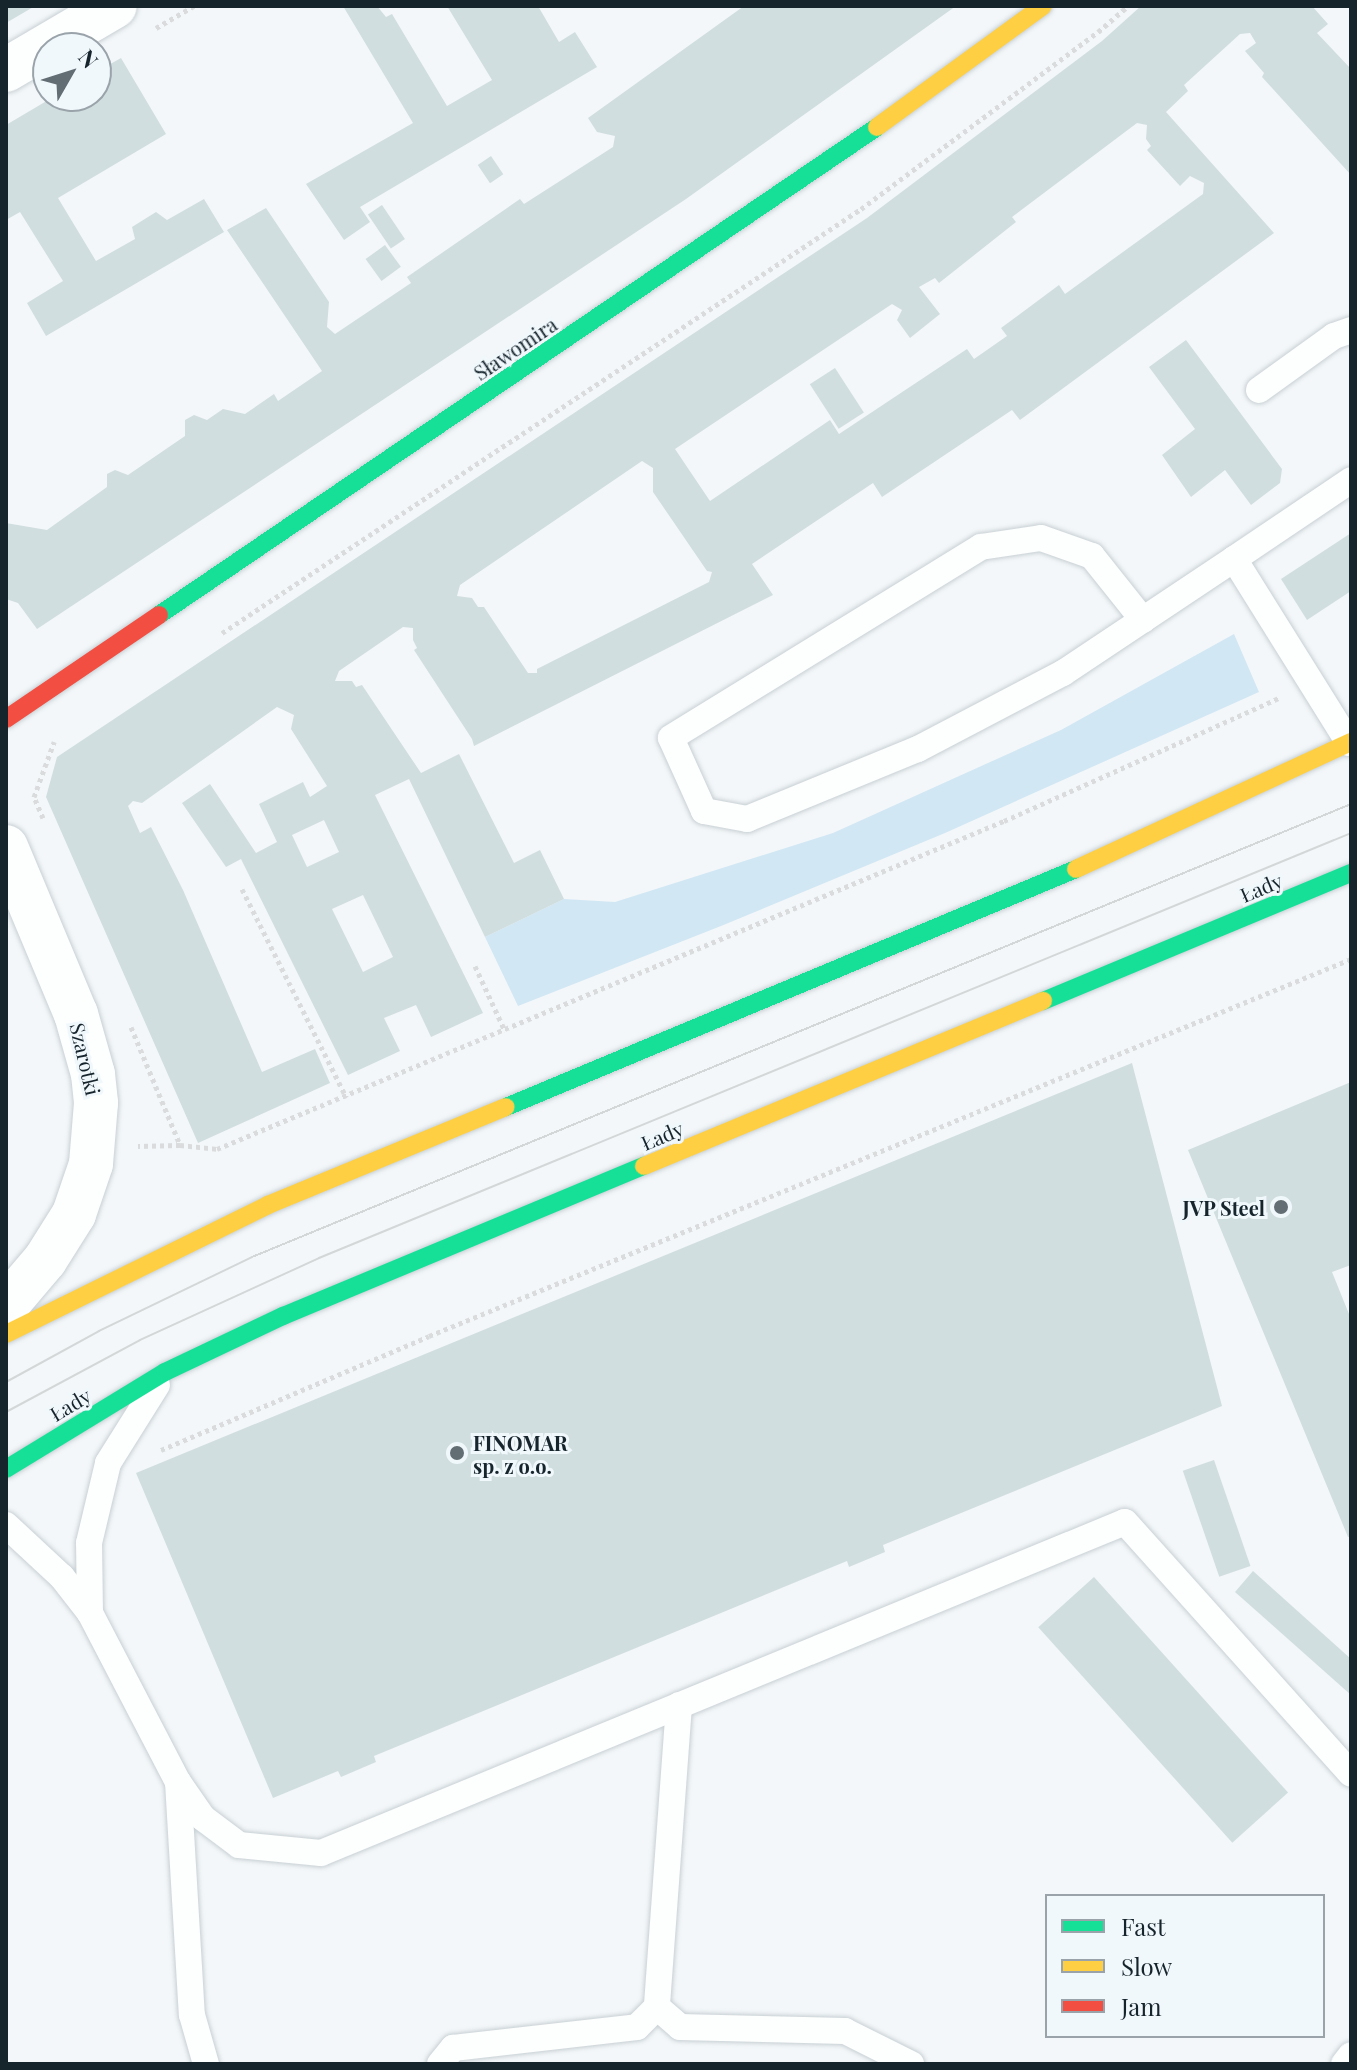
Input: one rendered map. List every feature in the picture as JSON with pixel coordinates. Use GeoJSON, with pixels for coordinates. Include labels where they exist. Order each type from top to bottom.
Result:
{"type":"FeatureCollection","features":[{"type":"Feature","properties":{"kind":"street"},"geometry":{"type":"LineString","coordinates":[[6,70],[115,6]]}},
{"type":"Feature","properties":{"kind":"street","name":"Sławomira"},"geometry":{"type":"LineString","coordinates":[[6,719],[824,165],[1043,6]]}},
{"type":"Feature","properties":{"kind":"street"},"geometry":{"type":"LineString","coordinates":[[6,1334],[25,1310],[268,1205],[971,915],[1156,834],[1350,742]]}},
{"type":"Feature","properties":{"kind":"street","name":"Szarotki"},"geometry":{"type":"LineString","coordinates":[[6,847],[76,1014],[93,1074],[96,1103],[91,1164],[74,1214],[45,1260],[25,1310]]}},
{"type":"Feature","properties":{"kind":"street","name":"Łady"},"geometry":{"type":"LineString","coordinates":[[6,1469],[165,1372],[283,1316],[1351,873]]}},
{"type":"Feature","properties":{"kind":"lane"},"geometry":{"type":"LineString","coordinates":[[1259,390],[1334,336],[1351,330]]}},
{"type":"Feature","properties":{"kind":"lane"},"geometry":{"type":"LineString","coordinates":[[1143,620],[1092,556],[1041,538],[981,547],[671,738],[704,811],[747,819],[918,749],[1063,673],[1143,620],[1351,480]]}},
{"type":"Feature","properties":{"kind":"lane"},"geometry":{"type":"LineString","coordinates":[[1234,559],[1350,742]]}},
{"type":"Feature","properties":{"kind":"lane"},"geometry":{"type":"LineString","coordinates":[[90,1613],[89,1543],[108,1463],[165,1372]]}},
{"type":"Feature","properties":{"kind":"lane"},"geometry":{"type":"LineString","coordinates":[[6,1525],[62,1577],[90,1613],[178,1782],[203,1818],[239,1845],[321,1853],[1125,1522],[1351,1774]]}},
{"type":"Feature","properties":{"kind":"lane"},"geometry":{"type":"LineString","coordinates":[[440,2064],[453,2048],[637,2027],[657,2007],[679,1705]]}},
{"type":"Feature","properties":{"kind":"lane"},"geometry":{"type":"LineString","coordinates":[[178,1782],[192,2015],[206,2064]]}},
{"type":"Feature","properties":{"kind":"lane"},"geometry":{"type":"LineString","coordinates":[[657,2007],[680,2027],[845,2031],[911,2064]]}},
{"type":"Feature","properties":{"kind":"lane"},"geometry":{"type":"LineString","coordinates":[[1344,2064],[1351,2055]]}},
{"type":"Feature","properties":{"kind":"path"},"geometry":{"type":"LineString","coordinates":[[213,638],[861,209],[1098,32],[1128,6]]}},
{"type":"Feature","properties":{"kind":"path"},"geometry":{"type":"LineString","coordinates":[[180,1145],[217,1149],[346,1097],[1004,821],[1311,683]]}},
{"type":"Feature","properties":{"kind":"path"},"geometry":{"type":"LineString","coordinates":[[54,744],[68,735]]}},
{"type":"Feature","properties":{"kind":"path"},"geometry":{"type":"LineString","coordinates":[[242,889],[346,1097]]}},
{"type":"Feature","properties":{"kind":"path"},"geometry":{"type":"LineString","coordinates":[[103,1484],[140,1460],[272,1402],[1351,959]]}},
{"type":"Feature","properties":{"kind":"path"},"geometry":{"type":"LineString","coordinates":[[475,966],[505,1031]]}},
{"type":"Feature","properties":{"kind":"shaded area"},"geometry":{"type":"Polygon","coordinates":[[[1234,634],[1259,692],[945,833],[721,926],[518,1006],[485,937],[564,899],[615,902],[833,833],[1061,730],[1234,634]]]}},
{"type":"Feature","properties":{"kind":"building"},"geometry":{"type":"Polygon","coordinates":[[[6,6],[35,6],[6,23],[6,6]]]}},
{"type":"Feature","properties":{"kind":"building"},"geometry":{"type":"Polygon","coordinates":[[[343,6],[377,6],[386,17],[392,14],[447,106],[492,80],[447,6],[538,6],[559,42],[575,32],[597,67],[360,207],[370,222],[344,240],[306,184],[413,123],[343,6]]]}},
{"type":"Feature","properties":{"kind":"building"},"geometry":{"type":"Polygon","coordinates":[[[744,6],[956,6],[686,199],[37,629],[18,603],[6,599],[6,523],[47,530],[107,487],[107,474],[115,470],[128,475],[185,436],[185,420],[194,415],[207,420],[223,409],[245,414],[274,394],[278,401],[322,371],[227,230],[266,208],[329,302],[327,327],[335,334],[411,283],[407,277],[520,199],[524,204],[613,147],[615,136],[597,132],[588,118],[744,6]]]}},
{"type":"Feature","properties":{"kind":"building"},"geometry":{"type":"Polygon","coordinates":[[[1141,6],[1312,6],[1328,24],[1317,33],[1351,69],[1351,175],[1262,77],[1264,73],[1245,51],[1256,43],[1250,33],[1240,34],[1184,85],[1188,91],[1166,112],[1274,233],[1020,420],[1012,410],[882,497],[873,483],[752,564],[773,595],[474,746],[414,650],[417,648],[413,628],[403,627],[339,671],[335,681],[352,681],[356,687],[362,685],[421,773],[459,754],[514,863],[540,850],[564,899],[485,937],[409,779],[375,795],[483,1013],[431,1037],[416,1005],[384,1018],[400,1051],[348,1075],[241,859],[226,867],[182,803],[210,784],[256,853],[277,842],[259,804],[303,782],[310,797],[327,786],[291,729],[294,715],[277,707],[142,803],[133,801],[128,806],[140,833],[151,827],[183,890],[262,1072],[315,1049],[330,1083],[198,1143],[46,797],[57,757],[867,218],[1102,41],[1141,6]],[[1137,123],[1012,217],[1016,222],[939,283],[935,278],[919,287],[940,314],[910,338],[897,320],[902,310],[892,304],[675,449],[710,501],[830,420],[839,434],[967,349],[974,359],[1007,336],[1001,328],[1059,285],[1065,294],[1203,194],[1204,183],[1190,176],[1180,186],[1147,150],[1151,146],[1146,139],[1147,125],[1137,123]],[[642,461],[460,585],[457,596],[472,598],[478,607],[484,607],[528,673],[537,673],[537,669],[709,582],[712,572],[707,571],[653,492],[653,468],[642,461]],[[324,820],[292,835],[307,867],[339,852],[324,820]],[[363,895],[332,909],[363,972],[393,957],[363,895]]]}},
{"type":"Feature","properties":{"kind":"building"},"geometry":{"type":"Polygon","coordinates":[[[121,58],[166,134],[58,198],[96,261],[135,239],[132,227],[156,212],[167,220],[204,199],[224,232],[46,336],[27,303],[63,281],[20,212],[6,220],[6,125],[32,110],[112,112],[112,63],[121,58]]]}},
{"type":"Feature","properties":{"kind":"building"},"geometry":{"type":"Polygon","coordinates":[[[491,156],[503,174],[490,183],[478,165],[491,156]]]}},
{"type":"Feature","properties":{"kind":"building"},"geometry":{"type":"Polygon","coordinates":[[[382,205],[405,239],[391,248],[368,215],[382,205]]]}},
{"type":"Feature","properties":{"kind":"building"},"geometry":{"type":"Polygon","coordinates":[[[385,245],[401,267],[381,281],[366,259],[385,245]]]}},
{"type":"Feature","properties":{"kind":"building"},"geometry":{"type":"Polygon","coordinates":[[[1186,340],[1282,469],[1280,483],[1251,505],[1225,470],[1191,497],[1162,455],[1195,429],[1149,367],[1186,340]]]}},
{"type":"Feature","properties":{"kind":"building"},"geometry":{"type":"Polygon","coordinates":[[[835,368],[864,412],[839,429],[810,384],[835,368]]]}},
{"type":"Feature","properties":{"kind":"building"},"geometry":{"type":"Polygon","coordinates":[[[1351,533],[1351,591],[1307,620],[1281,579],[1351,533]]]}},
{"type":"Feature","properties":{"kind":"building"},"geometry":{"type":"Polygon","coordinates":[[[1132,1063],[1222,1406],[883,1545],[885,1552],[849,1567],[847,1561],[374,1756],[376,1762],[341,1777],[338,1771],[273,1798],[136,1473],[1132,1063]]]}},
{"type":"Feature","properties":{"kind":"building","name":"JVP Steel"},"geometry":{"type":"Polygon","coordinates":[[[1351,1082],[1351,1265],[1332,1272],[1351,1319],[1351,1536],[1348,1537],[1188,1150],[1351,1082]]]}},
{"type":"Feature","properties":{"kind":"building"},"geometry":{"type":"Polygon","coordinates":[[[1214,1460],[1250,1566],[1219,1577],[1183,1471],[1214,1460]]]}},
{"type":"Feature","properties":{"kind":"building"},"geometry":{"type":"Polygon","coordinates":[[[1253,1571],[1351,1659],[1351,1695],[1235,1592],[1253,1571]]]}},
{"type":"Feature","properties":{"kind":"building"},"geometry":{"type":"Polygon","coordinates":[[[1094,1577],[1288,1793],[1232,1843],[1038,1627],[1094,1577]]]}},
{"type":"Feature","properties":{"kind":"tram line"},"geometry":{"type":"LineString","coordinates":[[6,1382],[99,1331],[252,1257],[1351,804]]}},
{"type":"Feature","properties":{"kind":"tram line"},"geometry":{"type":"LineString","coordinates":[[6,1412],[140,1340],[319,1258],[1351,833]]}},
{"type":"Feature","properties":{"kind":"traffic: fast"},"geometry":{"type":"LineString","coordinates":[[159,615],[877,127]]}},
{"type":"Feature","properties":{"kind":"traffic: fast"},"geometry":{"type":"LineString","coordinates":[[506,1107],[1076,869]]}},
{"type":"Feature","properties":{"kind":"traffic: fast"},"geometry":{"type":"LineString","coordinates":[[1043,1001],[1351,873]]}},
{"type":"Feature","properties":{"kind":"traffic: fast"},"geometry":{"type":"LineString","coordinates":[[6,1469],[165,1372],[283,1316],[644,1166]]}},
{"type":"Feature","properties":{"kind":"traffic: slow"},"geometry":{"type":"LineString","coordinates":[[877,127],[1043,6]]}},
{"type":"Feature","properties":{"kind":"traffic: slow"},"geometry":{"type":"LineString","coordinates":[[1076,869],[1351,742]]}},
{"type":"Feature","properties":{"kind":"traffic: slow"},"geometry":{"type":"LineString","coordinates":[[644,1166],[1043,1001]]}},
{"type":"Feature","properties":{"kind":"traffic: slow"},"geometry":{"type":"LineString","coordinates":[[6,1334],[268,1205],[506,1107]]}},
{"type":"Feature","properties":{"kind":"traffic: jam"},"geometry":{"type":"LineString","coordinates":[[6,719],[159,615]]}},
{"type":"Feature","properties":{"kind":"place","name":"JVP Steel"},"geometry":{"type":"Point","coordinates":[1281,1207]}},
{"type":"Feature","properties":{"kind":"place","name":"FINOMAR sp. z o.o."},"geometry":{"type":"Point","coordinates":[457,1453]}}]}
